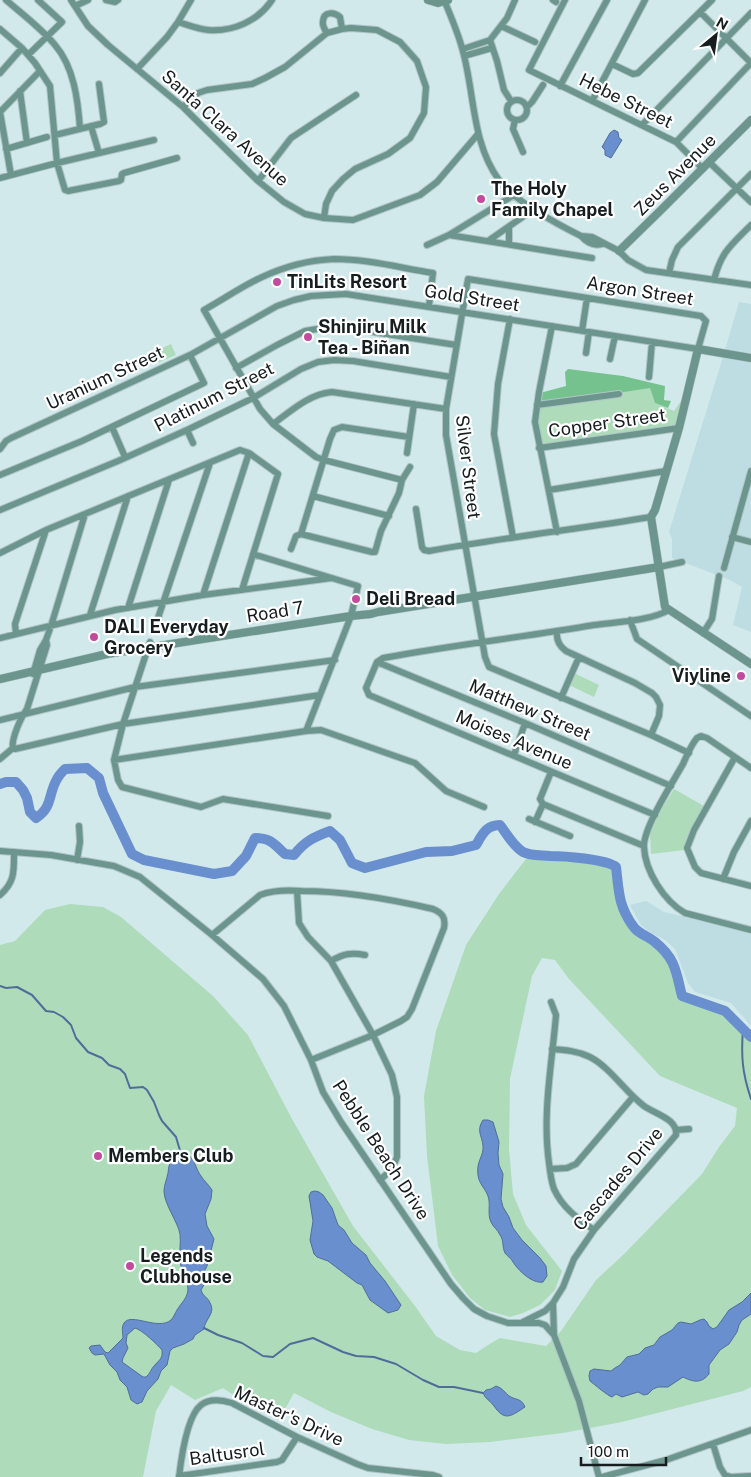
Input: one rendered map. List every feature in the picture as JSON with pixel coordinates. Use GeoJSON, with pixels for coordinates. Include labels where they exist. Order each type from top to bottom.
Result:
{"type":"FeatureCollection","features":[{"type":"Feature","properties":{"kind":"street"},"geometry":{"type":"LineString","coordinates":[[6,0],[47,37],[61,54],[71,75],[78,102],[80,129]]}},
{"type":"Feature","properties":{"kind":"street"},"geometry":{"type":"LineString","coordinates":[[28,55],[62,22],[38,0]]}},
{"type":"Feature","properties":{"kind":"street"},"geometry":{"type":"LineString","coordinates":[[73,3],[88,0]]}},
{"type":"Feature","properties":{"kind":"street"},"geometry":{"type":"LineString","coordinates":[[106,0],[114,2],[118,0]]}},
{"type":"Feature","properties":{"kind":"street"},"geometry":{"type":"LineString","coordinates":[[138,69],[167,37],[191,0]]}},
{"type":"Feature","properties":{"kind":"street"},"geometry":{"type":"LineString","coordinates":[[178,22],[207,30],[225,30],[248,23],[259,16],[272,0]]}},
{"type":"Feature","properties":{"kind":"street"},"geometry":{"type":"LineString","coordinates":[[428,0],[438,3],[447,1],[463,52],[478,134],[484,152],[499,181],[514,195],[590,243],[602,244],[618,251],[628,260],[646,270],[751,285]]}},
{"type":"Feature","properties":{"kind":"street"},"geometry":{"type":"LineString","coordinates":[[463,52],[490,40],[501,26],[515,0]]}},
{"type":"Feature","properties":{"kind":"street","name":"Hebe Street"},"geometry":{"type":"LineString","coordinates":[[565,0],[529,70],[676,142],[703,169]]}},
{"type":"Feature","properties":{"kind":"street"},"geometry":{"type":"LineString","coordinates":[[560,86],[607,0]]}},
{"type":"Feature","properties":{"kind":"street"},"geometry":{"type":"LineString","coordinates":[[592,101],[645,0]]}},
{"type":"Feature","properties":{"kind":"street"},"geometry":{"type":"LineString","coordinates":[[612,64],[633,74],[638,73],[712,0]]}},
{"type":"Feature","properties":{"kind":"street","name":"Santa Clara Avenue"},"geometry":{"type":"LineString","coordinates":[[73,3],[88,26],[108,45],[183,107],[258,181],[284,202],[305,214],[324,218],[353,220],[420,195],[437,182],[478,134]]}},
{"type":"Feature","properties":{"kind":"street"},"geometry":{"type":"LineString","coordinates":[[676,142],[751,63],[700,12]]}},
{"type":"Feature","properties":{"kind":"street"},"geometry":{"type":"LineString","coordinates":[[327,33],[322,23],[324,17],[329,14],[334,13],[340,17],[342,29]]}},
{"type":"Feature","properties":{"kind":"street"},"geometry":{"type":"LineString","coordinates":[[642,125],[751,13]]}},
{"type":"Feature","properties":{"kind":"street"},"geometry":{"type":"LineString","coordinates":[[501,26],[535,42]]}},
{"type":"Feature","properties":{"kind":"street"},"geometry":{"type":"LineString","coordinates":[[183,107],[198,93],[252,84],[265,78],[285,66],[327,33],[351,28],[377,30],[400,42],[417,61],[426,87],[424,113],[410,138],[388,154],[355,169],[343,180],[332,192],[326,204],[324,218]]}},
{"type":"Feature","properties":{"kind":"street"},"geometry":{"type":"LineString","coordinates":[[0,29],[22,48],[50,86],[58,163],[66,191],[118,181],[124,172],[177,158]]}},
{"type":"Feature","properties":{"kind":"street"},"geometry":{"type":"LineString","coordinates":[[490,40],[498,61],[504,90],[511,101]]}},
{"type":"Feature","properties":{"kind":"street"},"geometry":{"type":"LineString","coordinates":[[0,72],[22,48]]}},
{"type":"Feature","properties":{"kind":"street"},"geometry":{"type":"LineString","coordinates":[[463,52],[492,48]]}},
{"type":"Feature","properties":{"kind":"street"},"geometry":{"type":"LineString","coordinates":[[11,175],[0,112],[40,71]]}},
{"type":"Feature","properties":{"kind":"street"},"geometry":{"type":"LineString","coordinates":[[55,135],[104,122],[99,84]]}},
{"type":"Feature","properties":{"kind":"street"},"geometry":{"type":"LineString","coordinates":[[527,107],[520,100],[511,101],[507,107],[507,114],[515,120],[525,117],[527,107],[543,84]]}},
{"type":"Feature","properties":{"kind":"street"},"geometry":{"type":"LineString","coordinates":[[20,91],[27,143]]}},
{"type":"Feature","properties":{"kind":"street"},"geometry":{"type":"LineString","coordinates":[[258,181],[291,138],[356,95]]}},
{"type":"Feature","properties":{"kind":"street"},"geometry":{"type":"LineString","coordinates":[[515,120],[512,129],[523,152]]}},
{"type":"Feature","properties":{"kind":"street","name":"Zeus Avenue"},"geometry":{"type":"LineString","coordinates":[[618,251],[751,120]]}},
{"type":"Feature","properties":{"kind":"street"},"geometry":{"type":"LineString","coordinates":[[91,126],[99,153]]}},
{"type":"Feature","properties":{"kind":"street"},"geometry":{"type":"LineString","coordinates":[[6,148],[47,137]]}},
{"type":"Feature","properties":{"kind":"street"},"geometry":{"type":"LineString","coordinates":[[0,178],[154,140]]}},
{"type":"Feature","properties":{"kind":"street"},"geometry":{"type":"LineString","coordinates":[[710,162],[751,202]]}},
{"type":"Feature","properties":{"kind":"street"},"geometry":{"type":"LineString","coordinates":[[669,273],[674,253],[678,247],[751,174]]}},
{"type":"Feature","properties":{"kind":"street"},"geometry":{"type":"LineString","coordinates":[[427,245],[449,235],[514,195]]}},
{"type":"Feature","properties":{"kind":"street"},"geometry":{"type":"LineString","coordinates":[[488,241],[534,209]]}},
{"type":"Feature","properties":{"kind":"street"},"geometry":{"type":"LineString","coordinates":[[714,280],[722,256],[751,225]]}},
{"type":"Feature","properties":{"kind":"street"},"geometry":{"type":"LineString","coordinates":[[509,227],[509,244]]}},
{"type":"Feature","properties":{"kind":"street"},"geometry":{"type":"LineString","coordinates":[[449,235],[592,258]]}},
{"type":"Feature","properties":{"kind":"street"},"geometry":{"type":"LineString","coordinates":[[402,480],[324,460],[307,451],[273,424],[253,398],[204,310],[260,278],[290,266],[335,259],[360,261],[433,273],[429,306]]}},
{"type":"Feature","properties":{"kind":"street","name":"Argon Street"},"geometry":{"type":"LineString","coordinates":[[462,311],[468,279],[701,316],[706,320],[679,428],[655,510],[651,517],[664,603],[665,607],[669,610]]}},
{"type":"Feature","properties":{"kind":"street","name":"Gold Street"},"geometry":{"type":"LineString","coordinates":[[220,339],[278,306],[294,300],[311,296],[346,294],[698,349]]}},
{"type":"Feature","properties":{"kind":"street"},"geometry":{"type":"LineString","coordinates":[[582,330],[588,298]]}},
{"type":"Feature","properties":{"kind":"street","name":"Silver Street"},"geometry":{"type":"LineString","coordinates":[[462,311],[446,409],[446,436],[485,657],[489,667],[561,698]]}},
{"type":"Feature","properties":{"kind":"street"},"geometry":{"type":"LineString","coordinates":[[510,319],[498,384],[494,434],[513,537]]}},
{"type":"Feature","properties":{"kind":"street"},"geometry":{"type":"LineString","coordinates":[[236,368],[305,331],[334,326],[456,345]]}},
{"type":"Feature","properties":{"kind":"street"},"geometry":{"type":"LineString","coordinates":[[552,326],[535,422],[557,532]]}},
{"type":"Feature","properties":{"kind":"street"},"geometry":{"type":"LineString","coordinates":[[586,353],[589,332]]}},
{"type":"Feature","properties":{"kind":"street"},"geometry":{"type":"LineString","coordinates":[[610,359],[615,336]]}},
{"type":"Feature","properties":{"kind":"street","name":"Uranium Street"},"geometry":{"type":"LineString","coordinates":[[1,447],[11,438],[190,355],[220,339]]}},
{"type":"Feature","properties":{"kind":"street"},"geometry":{"type":"LineString","coordinates":[[648,377],[652,342]]}},
{"type":"Feature","properties":{"kind":"street"},"geometry":{"type":"LineString","coordinates":[[698,349],[751,358]]}},
{"type":"Feature","properties":{"kind":"street"},"geometry":{"type":"LineString","coordinates":[[0,476],[204,384],[190,355]]}},
{"type":"Feature","properties":{"kind":"street","name":"Platinum Street"},"geometry":{"type":"LineString","coordinates":[[0,510],[187,430],[253,398],[300,369],[318,362],[334,360],[353,362],[451,377]]}},
{"type":"Feature","properties":{"kind":"street"},"geometry":{"type":"LineString","coordinates":[[273,424],[307,400],[324,393],[340,393],[446,409]]}},
{"type":"Feature","properties":{"kind":"street"},"geometry":{"type":"LineString","coordinates":[[537,405],[619,394]]}},
{"type":"Feature","properties":{"kind":"street"},"geometry":{"type":"LineString","coordinates":[[407,453],[414,404]]}},
{"type":"Feature","properties":{"kind":"street"},"geometry":{"type":"LineString","coordinates":[[301,534],[334,430],[342,426],[409,437]]}},
{"type":"Feature","properties":{"kind":"street"},"geometry":{"type":"LineString","coordinates":[[112,427],[125,458]]}},
{"type":"Feature","properties":{"kind":"street","name":"Copper Street"},"geometry":{"type":"LineString","coordinates":[[539,448],[679,428]]}},
{"type":"Feature","properties":{"kind":"street"},"geometry":{"type":"LineString","coordinates":[[187,430],[193,443]]}},
{"type":"Feature","properties":{"kind":"street"},"geometry":{"type":"LineString","coordinates":[[0,559],[1,552],[46,530],[240,450],[249,453],[278,474],[242,590]]}},
{"type":"Feature","properties":{"kind":"street"},"geometry":{"type":"LineString","coordinates":[[202,595],[249,453]]}},
{"type":"Feature","properties":{"kind":"street"},"geometry":{"type":"LineString","coordinates":[[158,618],[210,463]]}},
{"type":"Feature","properties":{"kind":"street"},"geometry":{"type":"LineString","coordinates":[[291,549],[296,536],[301,534],[375,552],[381,531],[399,493],[402,480],[410,467]]}},
{"type":"Feature","properties":{"kind":"street"},"geometry":{"type":"LineString","coordinates":[[549,490],[666,471]]}},
{"type":"Feature","properties":{"kind":"street"},"geometry":{"type":"LineString","coordinates":[[724,568],[751,471]]}},
{"type":"Feature","properties":{"kind":"street"},"geometry":{"type":"LineString","coordinates":[[128,608],[169,480]]}},
{"type":"Feature","properties":{"kind":"street"},"geometry":{"type":"LineString","coordinates":[[90,615],[128,496]]}},
{"type":"Feature","properties":{"kind":"street"},"geometry":{"type":"LineString","coordinates":[[313,496],[389,516]]}},
{"type":"Feature","properties":{"kind":"street"},"geometry":{"type":"LineString","coordinates":[[416,509],[422,547],[424,550],[429,551],[651,517]]}},
{"type":"Feature","properties":{"kind":"street"},"geometry":{"type":"LineString","coordinates":[[13,748],[12,742],[27,710],[37,669],[47,645],[46,640],[85,514]]}},
{"type":"Feature","properties":{"kind":"street"},"geometry":{"type":"LineString","coordinates":[[16,634],[16,624],[46,530]]}},
{"type":"Feature","properties":{"kind":"street"},"geometry":{"type":"LineString","coordinates":[[732,536],[751,542]]}},
{"type":"Feature","properties":{"kind":"street"},"geometry":{"type":"LineString","coordinates":[[253,554],[358,586],[351,614],[306,731]]}},
{"type":"Feature","properties":{"kind":"street","name":"Road 7"},"geometry":{"type":"LineString","coordinates":[[0,677],[149,645],[351,614],[371,614],[682,562]]}},
{"type":"Feature","properties":{"kind":"street"},"geometry":{"type":"LineString","coordinates":[[703,632],[712,619],[719,576]]}},
{"type":"Feature","properties":{"kind":"street"},"geometry":{"type":"LineString","coordinates":[[0,638],[90,615],[128,608],[202,595],[332,578]]}},
{"type":"Feature","properties":{"kind":"street"},"geometry":{"type":"LineString","coordinates":[[377,662],[382,658],[482,641],[630,620],[662,614],[669,610],[751,664]]}},
{"type":"Feature","properties":{"kind":"street"},"geometry":{"type":"LineString","coordinates":[[630,620],[637,639],[751,716]]}},
{"type":"Feature","properties":{"kind":"street"},"geometry":{"type":"LineString","coordinates":[[557,631],[556,638],[566,651],[634,683],[656,697],[660,706],[659,716],[651,735]]}},
{"type":"Feature","properties":{"kind":"street"},"geometry":{"type":"LineString","coordinates":[[149,645],[123,724],[114,760],[116,774],[122,787],[201,807],[223,799],[328,816]]}},
{"type":"Feature","properties":{"kind":"street"},"geometry":{"type":"LineString","coordinates":[[579,657],[561,698],[651,735],[689,753]]}},
{"type":"Feature","properties":{"kind":"street"},"geometry":{"type":"LineString","coordinates":[[0,720],[135,687],[334,660]]}},
{"type":"Feature","properties":{"kind":"street","name":"Moises Avenue"},"geometry":{"type":"LineString","coordinates":[[377,662],[366,688],[370,695],[655,816]]}},
{"type":"Feature","properties":{"kind":"street","name":"Matthew Street"},"geometry":{"type":"LineString","coordinates":[[377,662],[671,786]]}},
{"type":"Feature","properties":{"kind":"street"},"geometry":{"type":"LineString","coordinates":[[0,759],[13,748],[19,749],[123,724],[320,695]]}},
{"type":"Feature","properties":{"kind":"street"},"geometry":{"type":"LineString","coordinates":[[514,755],[525,723]]}},
{"type":"Feature","properties":{"kind":"street"},"geometry":{"type":"LineString","coordinates":[[114,760],[321,730],[415,763],[446,791],[484,807]]}},
{"type":"Feature","properties":{"kind":"street"},"geometry":{"type":"LineString","coordinates":[[751,768],[708,738],[701,736],[695,740],[655,816],[646,835],[644,846],[652,877],[663,894],[677,908],[685,912],[751,930]]}},
{"type":"Feature","properties":{"kind":"street"},"geometry":{"type":"LineString","coordinates":[[735,757],[686,848],[701,873],[751,886]]}},
{"type":"Feature","properties":{"kind":"street"},"geometry":{"type":"LineString","coordinates":[[551,772],[540,800],[543,804],[644,846]]}},
{"type":"Feature","properties":{"kind":"street"},"geometry":{"type":"LineString","coordinates":[[543,804],[532,820],[570,836]]}},
{"type":"Feature","properties":{"kind":"street"},"geometry":{"type":"LineString","coordinates":[[723,879],[734,852],[751,821]]}},
{"type":"Feature","properties":{"kind":"street"},"geometry":{"type":"LineString","coordinates":[[77,860],[80,842],[79,826]]}},
{"type":"Feature","properties":{"kind":"street","name":"Pebble Beach Drive"},"geometry":{"type":"LineString","coordinates":[[0,851],[51,855],[114,866],[140,877],[212,934],[274,991],[284,1006],[311,1060],[323,1092],[341,1122],[451,1284],[474,1308],[487,1316],[508,1323],[539,1323],[544,1325],[554,1335]]}},
{"type":"Feature","properties":{"kind":"street"},"geometry":{"type":"LineString","coordinates":[[0,895],[9,886],[13,878],[14,852]]}},
{"type":"Feature","properties":{"kind":"street"},"geometry":{"type":"LineString","coordinates":[[297,890],[299,923],[308,937],[331,961],[373,1035],[392,1075],[397,1096],[397,1157],[395,1164],[380,1180]]}},
{"type":"Feature","properties":{"kind":"street"},"geometry":{"type":"LineString","coordinates":[[212,934],[260,895],[268,892],[297,890],[370,896],[433,910],[440,912],[444,916],[444,928],[412,1009],[407,1017],[401,1022],[373,1035],[311,1060]]}},
{"type":"Feature","properties":{"kind":"street"},"geometry":{"type":"LineString","coordinates":[[331,961],[344,954],[356,953],[365,956]]}},
{"type":"Feature","properties":{"kind":"street"},"geometry":{"type":"LineString","coordinates":[[551,1002],[556,1015],[547,1099],[547,1151],[550,1169],[553,1184],[560,1199],[574,1216],[594,1230]]}},
{"type":"Feature","properties":{"kind":"street","name":"Cascades Drive"},"geometry":{"type":"LineString","coordinates":[[552,1049],[580,1052],[597,1061],[633,1097],[674,1125],[676,1130],[676,1135],[594,1230],[574,1259],[563,1287],[553,1304]]}},
{"type":"Feature","properties":{"kind":"street"},"geometry":{"type":"LineString","coordinates":[[550,1169],[567,1168],[580,1161],[633,1097]]}},
{"type":"Feature","properties":{"kind":"street"},"geometry":{"type":"LineString","coordinates":[[676,1130],[689,1129]]}},
{"type":"Feature","properties":{"kind":"street"},"geometry":{"type":"LineString","coordinates":[[520,1324],[545,1311],[553,1304]]}},
{"type":"Feature","properties":{"kind":"street"},"geometry":{"type":"LineString","coordinates":[[553,1304],[554,1335],[579,1401],[598,1477]]}},
{"type":"Feature","properties":{"kind":"street","name":"Master's Drive"},"geometry":{"type":"LineString","coordinates":[[179,1476],[186,1437],[194,1415],[202,1404],[221,1400],[232,1402],[297,1437],[368,1468],[439,1477]]}},
{"type":"Feature","properties":{"kind":"street"},"geometry":{"type":"LineString","coordinates":[[602,1477],[666,1460],[751,1430]]}},
{"type":"Feature","properties":{"kind":"street","name":"Baltusrol"},"geometry":{"type":"LineString","coordinates":[[179,1476],[277,1462],[282,1460],[297,1437]]}},
{"type":"Feature","properties":{"kind":"street"},"geometry":{"type":"LineString","coordinates":[[713,1444],[720,1467],[725,1475],[730,1477],[751,1476]]}},
{"type":"Feature","properties":{"kind":"shaded area"},"geometry":{"type":"Polygon","coordinates":[[[739,302],[751,304],[751,632],[733,625],[742,587],[730,580],[672,558],[672,539],[669,532],[739,302]]]}},
{"type":"Feature","properties":{"kind":"shaded area"},"geometry":{"type":"Polygon","coordinates":[[[646,901],[664,912],[751,932],[751,1026],[731,1003],[695,992],[688,983],[675,949],[665,940],[641,925],[630,905],[646,901]]]}},
{"type":"Feature","properties":{"kind":"green space"},"geometry":{"type":"Polygon","coordinates":[[[171,344],[176,355],[155,364],[151,353],[171,344]]]}},
{"type":"Feature","properties":{"kind":"green space"},"geometry":{"type":"Polygon","coordinates":[[[568,369],[623,376],[665,386],[664,400],[671,401],[668,408],[655,403],[650,388],[538,405],[540,393],[566,386],[565,372],[568,369]]]}},
{"type":"Feature","properties":{"kind":"green space"},"geometry":{"type":"Polygon","coordinates":[[[650,387],[655,403],[674,411],[688,391],[679,427],[539,448],[538,405],[650,387]]]}},
{"type":"Feature","properties":{"kind":"green space"},"geometry":{"type":"Polygon","coordinates":[[[574,673],[599,685],[594,697],[569,685],[574,673]]]}},
{"type":"Feature","properties":{"kind":"green space"},"geometry":{"type":"Polygon","coordinates":[[[674,789],[704,806],[688,834],[684,850],[651,854],[650,834],[660,812],[674,789]]]}},
{"type":"Feature","properties":{"kind":"green space"},"geometry":{"type":"Polygon","coordinates":[[[529,855],[553,856],[611,864],[616,867],[620,898],[628,918],[638,931],[655,942],[667,954],[677,973],[682,996],[725,1011],[751,1037],[751,1387],[743,1391],[622,1422],[563,1433],[490,1442],[446,1444],[409,1440],[372,1429],[331,1412],[294,1393],[279,1420],[223,1388],[195,1400],[171,1385],[156,1411],[143,1477],[0,1477],[0,945],[15,941],[45,910],[70,904],[103,907],[121,917],[213,996],[248,1035],[292,1119],[353,1226],[436,1336],[460,1350],[476,1353],[500,1338],[546,1346],[561,1331],[596,1280],[702,1174],[735,1126],[737,1108],[660,1076],[569,979],[555,960],[542,958],[532,976],[510,1079],[509,1149],[513,1194],[526,1225],[562,1271],[555,1290],[540,1305],[510,1317],[485,1310],[470,1298],[452,1275],[438,1246],[427,1156],[424,1096],[436,1031],[466,945],[499,894],[529,855]]]}},
{"type":"Feature","properties":{"kind":"water"},"geometry":{"type":"Polygon","coordinates":[[[614,130],[618,132],[619,138],[622,140],[611,158],[605,155],[605,150],[602,147],[610,133],[614,130]]]}},
{"type":"Feature","properties":{"kind":"water"},"geometry":{"type":"Polygon","coordinates":[[[483,1120],[493,1122],[499,1142],[499,1165],[503,1174],[501,1199],[503,1207],[513,1228],[546,1266],[547,1276],[543,1282],[534,1281],[518,1269],[504,1251],[503,1241],[490,1219],[488,1196],[478,1175],[478,1166],[483,1150],[480,1130],[483,1120]]]}},
{"type":"Feature","properties":{"kind":"water"},"geometry":{"type":"Polygon","coordinates":[[[184,1154],[191,1158],[198,1172],[212,1190],[211,1199],[205,1214],[207,1226],[214,1239],[205,1270],[205,1283],[201,1290],[209,1301],[212,1310],[204,1329],[195,1335],[193,1339],[170,1351],[167,1365],[147,1391],[142,1402],[137,1404],[131,1400],[127,1387],[120,1380],[117,1372],[110,1365],[104,1354],[95,1355],[89,1348],[100,1345],[108,1353],[123,1338],[123,1327],[127,1320],[132,1319],[159,1324],[166,1323],[171,1320],[186,1296],[188,1287],[180,1261],[180,1234],[166,1202],[164,1191],[170,1164],[176,1156],[184,1154]],[[135,1328],[127,1335],[126,1343],[128,1348],[122,1362],[143,1377],[146,1377],[160,1359],[162,1350],[135,1328]]]}},
{"type":"Feature","properties":{"kind":"water"},"geometry":{"type":"Polygon","coordinates":[[[315,1191],[323,1195],[332,1208],[338,1225],[344,1230],[352,1243],[366,1255],[385,1281],[401,1305],[398,1310],[388,1313],[370,1300],[362,1285],[328,1261],[314,1254],[310,1240],[313,1221],[309,1196],[311,1192],[315,1191]]]}},
{"type":"Feature","properties":{"kind":"water"},"geometry":{"type":"Polygon","coordinates":[[[751,1293],[751,1314],[742,1320],[729,1344],[720,1350],[709,1365],[709,1374],[700,1381],[683,1377],[668,1387],[658,1387],[648,1394],[644,1395],[638,1392],[622,1397],[616,1394],[612,1397],[590,1381],[590,1371],[594,1369],[611,1371],[627,1357],[639,1354],[645,1348],[654,1345],[660,1337],[672,1330],[678,1323],[691,1324],[704,1319],[713,1329],[717,1327],[729,1310],[742,1302],[751,1293]]]}},
{"type":"Feature","properties":{"kind":"water"},"geometry":{"type":"Polygon","coordinates":[[[496,1386],[510,1397],[523,1403],[525,1407],[512,1415],[505,1416],[502,1414],[483,1393],[496,1386]]]}},
{"type":"Feature","properties":{"kind":"waterway"},"geometry":{"type":"LineString","coordinates":[[0,784],[16,782],[27,798],[30,812],[36,818],[48,805],[54,785],[65,769],[87,768],[99,778],[103,793],[132,854],[144,860],[214,874],[232,871],[246,856],[255,838],[269,840],[285,854],[294,855],[310,840],[330,831],[340,840],[352,863],[365,868],[426,852],[452,851],[476,845],[488,829],[495,825],[500,825],[510,840],[523,852],[536,855],[594,860],[616,867],[620,898],[624,911],[635,929],[655,942],[667,954],[674,966],[682,996],[725,1011],[751,1037]]}},
{"type":"Feature","properties":{"kind":"waterway"},"geometry":{"type":"LineString","coordinates":[[0,986],[6,988],[17,987],[32,995],[46,1011],[54,1012],[63,1017],[71,1025],[76,1038],[88,1052],[102,1058],[109,1065],[120,1069],[125,1074],[130,1088],[143,1087],[147,1090],[162,1121],[176,1137],[181,1154]]}},
{"type":"Feature","properties":{"kind":"waterway"},"geometry":{"type":"LineString","coordinates":[[743,1028],[743,1064],[751,1099]]}},
{"type":"Feature","properties":{"kind":"waterway"},"geometry":{"type":"LineString","coordinates":[[204,1328],[242,1343],[263,1356],[273,1357],[290,1344],[313,1338],[343,1352],[356,1356],[374,1357],[396,1364],[439,1387],[454,1387],[483,1393]]}},
{"type":"Feature","properties":{"kind":"place","name":"The Holy Family Chapel"},"geometry":{"type":"Point","coordinates":[481,199]}},
{"type":"Feature","properties":{"kind":"place","name":"TinLits Resort"},"geometry":{"type":"Point","coordinates":[277,282]}},
{"type":"Feature","properties":{"kind":"place","name":"Shinjiru Milk Tea - Biñan"},"geometry":{"type":"Point","coordinates":[308,337]}},
{"type":"Feature","properties":{"kind":"place","name":"Deli Bread"},"geometry":{"type":"Point","coordinates":[356,599]}},
{"type":"Feature","properties":{"kind":"place","name":"DALI Everyday Grocery"},"geometry":{"type":"Point","coordinates":[94,637]}},
{"type":"Feature","properties":{"kind":"place","name":"Viyline"},"geometry":{"type":"Point","coordinates":[741,676]}},
{"type":"Feature","properties":{"kind":"place","name":"Members Club"},"geometry":{"type":"Point","coordinates":[98,1156]}},
{"type":"Feature","properties":{"kind":"place","name":"Legends Clubhouse"},"geometry":{"type":"Point","coordinates":[130,1266]}}]}
